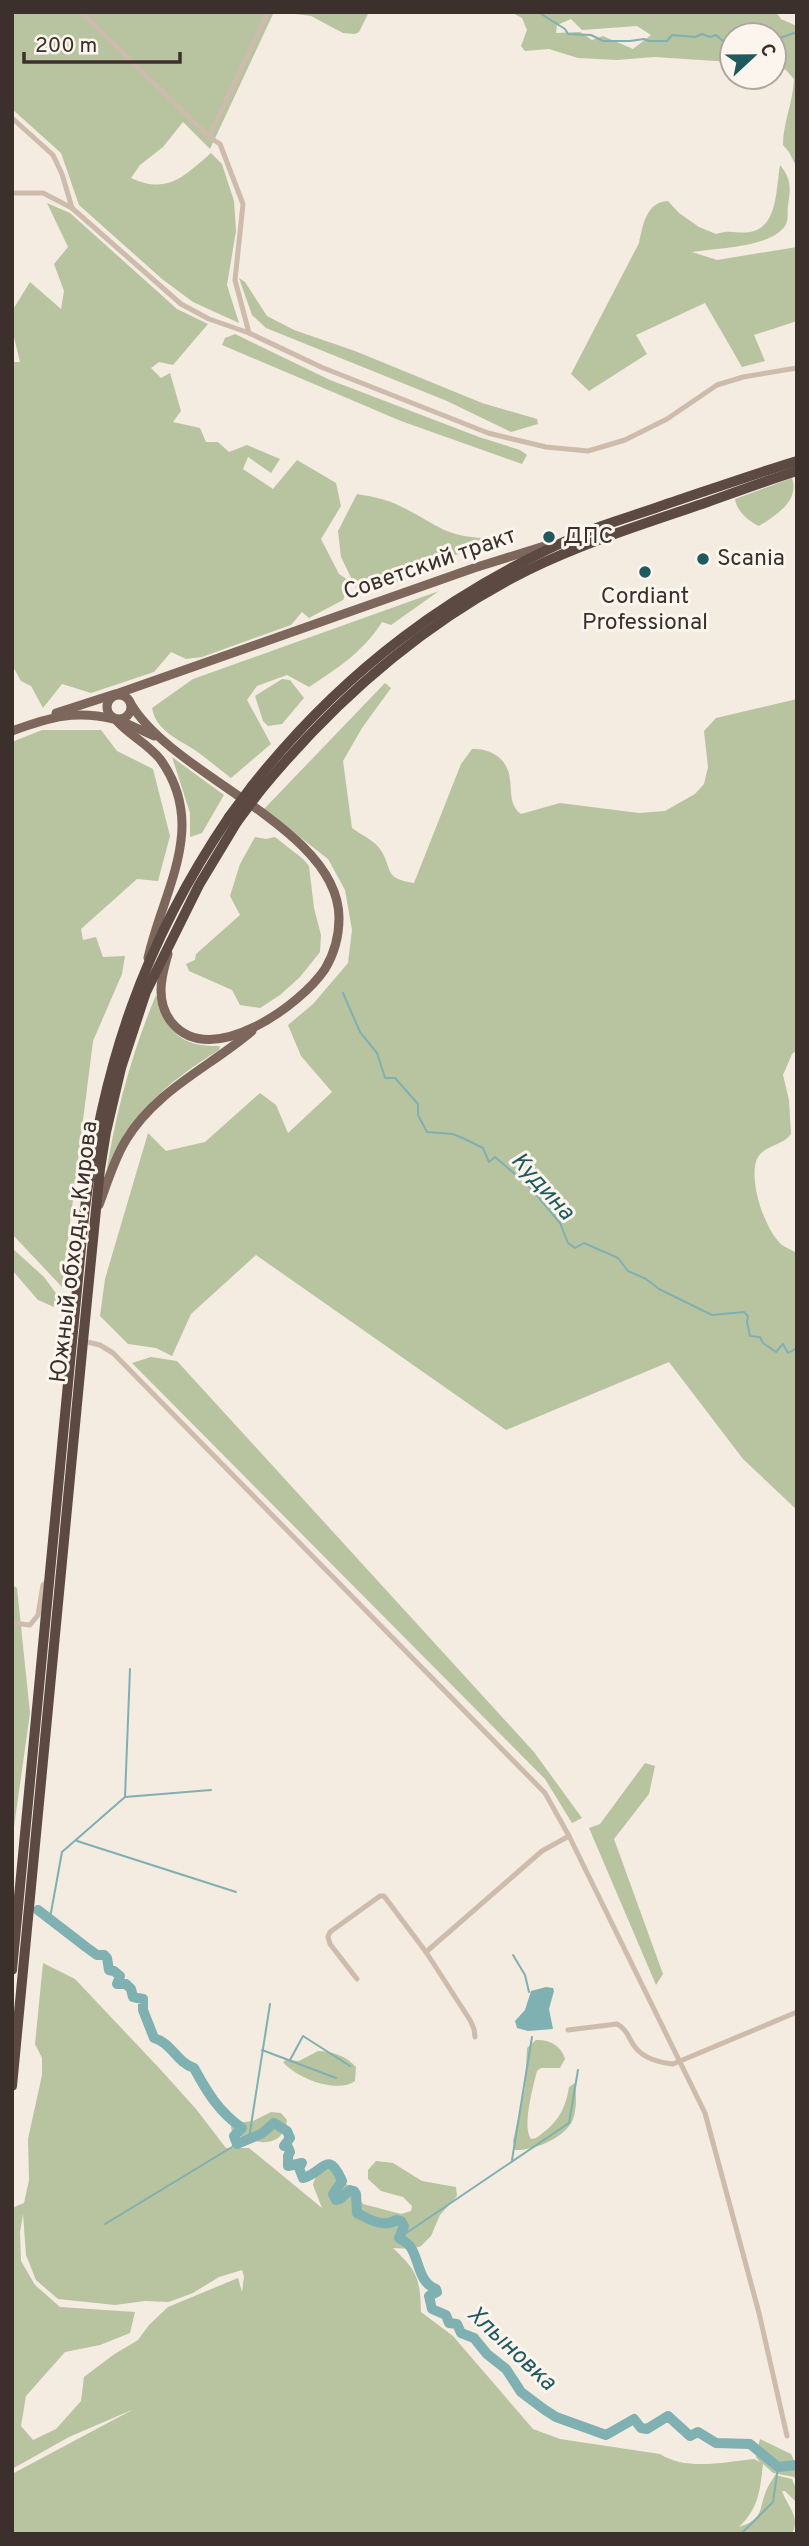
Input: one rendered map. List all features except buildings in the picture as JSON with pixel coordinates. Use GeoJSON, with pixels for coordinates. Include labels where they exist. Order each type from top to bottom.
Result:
{"type":"FeatureCollection","features":[{"type":"Feature","properties":{"kind":"highway","name":"Советский тракт"},"geometry":{"type":"LineString","coordinates":[[588,531],[797,461]]}},
{"type":"Feature","properties":{"kind":"highway","name":"Южный обход г. Кирова"},"geometry":{"type":"LineString","coordinates":[[256,789],[367,678],[457,611],[504,583],[555,558],[797,471]]}},
{"type":"Feature","properties":{"kind":"highway","name":"Южный обход г. Кирова"},"geometry":{"type":"LineString","coordinates":[[12,1970],[90,1169],[109,1074],[147,964],[191,876],[312,716],[347,681],[433,615],[519,563],[588,531]]}},
{"type":"Feature","properties":{"kind":"highway","name":"Южный обход г. Кирова"},"geometry":{"type":"LineString","coordinates":[[12,2086],[83,1341],[106,1132],[121,1068],[146,992],[233,819]]}},
{"type":"Feature","properties":{"kind":"main road","name":"Советский тракт"},"geometry":{"type":"LineString","coordinates":[[38,721],[474,568],[588,531]]}},
{"type":"Feature","properties":{"kind":"main road"},"geometry":{"type":"LineString","coordinates":[[96,1212],[126,1140],[155,1104],[189,1075],[234,1046],[305,992],[326,966],[335,948],[339,927],[336,896],[324,871],[296,841],[162,740],[144,723],[124,696],[116,694],[108,705],[109,714],[146,744],[161,761],[176,789],[181,812],[180,855],[147,964]]}},
{"type":"Feature","properties":{"kind":"main road"},"geometry":{"type":"LineString","coordinates":[[116,720],[129,714],[131,704]]}},
{"type":"Feature","properties":{"kind":"main road"},"geometry":{"type":"LineString","coordinates":[[12,731],[38,721],[78,713],[116,720],[162,740]]}},
{"type":"Feature","properties":{"kind":"main road"},"geometry":{"type":"LineString","coordinates":[[170,942],[161,994],[167,1016],[176,1027],[194,1038],[211,1040],[224,1039],[261,1023]]}},
{"type":"Feature","properties":{"kind":"street"},"geometry":{"type":"LineString","coordinates":[[81,12],[220,144],[243,204],[234,280],[249,333]]}},
{"type":"Feature","properties":{"kind":"street"},"geometry":{"type":"LineString","coordinates":[[209,136],[268,12]]}},
{"type":"Feature","properties":{"kind":"street"},"geometry":{"type":"LineString","coordinates":[[12,118],[53,155],[72,208]]}},
{"type":"Feature","properties":{"kind":"street"},"geometry":{"type":"LineString","coordinates":[[12,192],[43,193],[72,208],[181,304],[209,319],[249,333],[321,367],[488,433],[546,447],[588,451],[625,440],[667,419],[717,385],[743,377],[797,368]]}},
{"type":"Feature","properties":{"kind":"street"},"geometry":{"type":"LineString","coordinates":[[83,1341],[107,1348],[545,1793],[569,1836],[705,2113],[759,2313],[787,2436]]}},
{"type":"Feature","properties":{"kind":"street"},"geometry":{"type":"LineString","coordinates":[[12,1623],[30,1625],[38,1615],[43,1586],[50,1580]]}},
{"type":"Feature","properties":{"kind":"street"},"geometry":{"type":"LineString","coordinates":[[426,1952],[542,1851],[569,1836]]}},
{"type":"Feature","properties":{"kind":"street"},"geometry":{"type":"LineString","coordinates":[[357,1979],[328,1937],[330,1932],[380,1896],[388,1898],[470,2020],[475,2037]]}},
{"type":"Feature","properties":{"kind":"street"},"geometry":{"type":"LineString","coordinates":[[568,2030],[617,2024],[626,2030],[635,2048],[641,2053],[666,2063],[681,2062],[797,2012]]}},
{"type":"Feature","properties":{"kind":"green space"},"geometry":{"type":"Polygon","coordinates":[[[12,12],[274,12],[210,149],[183,122],[163,147],[140,165],[131,178],[155,184],[175,181],[211,153],[222,164],[234,201],[236,231],[227,285],[239,323],[193,302],[162,279],[79,205],[61,153],[12,109],[12,12]]]}},
{"type":"Feature","properties":{"kind":"green space"},"geometry":{"type":"Polygon","coordinates":[[[280,12],[369,12],[359,32],[355,34],[343,33],[311,16],[280,12]]]}},
{"type":"Feature","properties":{"kind":"green space"},"geometry":{"type":"Polygon","coordinates":[[[511,12],[776,12],[786,21],[718,21],[718,61],[654,57],[617,60],[578,58],[549,49],[525,51],[521,46],[527,30],[522,18],[511,12]],[[571,19],[557,25],[556,33],[580,32],[592,40],[603,36],[633,49],[651,35],[637,26],[582,30],[571,19]]]}},
{"type":"Feature","properties":{"kind":"green space"},"geometry":{"type":"Polygon","coordinates":[[[788,22],[797,26],[797,168],[783,145],[794,79],[788,72],[788,22]]]}},
{"type":"Feature","properties":{"kind":"green space"},"geometry":{"type":"Polygon","coordinates":[[[780,165],[790,188],[785,226],[767,239],[755,243],[692,252],[717,260],[797,247],[797,321],[754,335],[765,361],[742,367],[705,303],[636,335],[647,354],[589,391],[571,374],[639,243],[650,210],[661,202],[668,201],[679,213],[699,227],[716,234],[759,229],[771,215],[780,165]]]}},
{"type":"Feature","properties":{"kind":"green space"},"geometry":{"type":"Polygon","coordinates":[[[47,203],[70,213],[177,309],[208,324],[173,365],[159,362],[151,368],[161,378],[170,373],[181,411],[173,422],[200,428],[206,442],[218,442],[229,452],[247,445],[280,459],[271,473],[248,457],[243,469],[273,489],[297,460],[336,483],[341,506],[321,539],[339,574],[351,582],[343,600],[309,618],[302,612],[291,625],[202,657],[186,659],[171,652],[154,672],[91,693],[62,684],[43,708],[31,686],[21,681],[12,665],[12,362],[20,362],[12,329],[12,311],[30,282],[61,309],[64,291],[54,264],[68,247],[47,203]]]}},
{"type":"Feature","properties":{"kind":"green space"},"geometry":{"type":"Polygon","coordinates":[[[239,278],[245,282],[267,316],[294,330],[355,351],[482,403],[537,419],[538,424],[511,432],[447,401],[266,328],[252,315],[239,278]]]}},
{"type":"Feature","properties":{"kind":"green space"},"geometry":{"type":"Polygon","coordinates":[[[235,334],[330,380],[520,450],[527,455],[522,464],[401,421],[222,345],[225,338],[235,334]]]}},
{"type":"Feature","properties":{"kind":"green space"},"geometry":{"type":"Polygon","coordinates":[[[792,478],[794,486],[789,501],[759,526],[740,511],[735,499],[792,478]]]}},
{"type":"Feature","properties":{"kind":"green space"},"geometry":{"type":"Polygon","coordinates":[[[357,494],[394,503],[451,533],[484,538],[470,552],[443,557],[415,575],[393,584],[358,592],[341,557],[338,531],[357,494]]]}},
{"type":"Feature","properties":{"kind":"green space"},"geometry":{"type":"Polygon","coordinates":[[[439,591],[391,625],[382,622],[358,651],[309,687],[287,675],[257,686],[247,700],[271,744],[231,778],[170,735],[154,716],[152,708],[193,679],[439,591]]]}},
{"type":"Feature","properties":{"kind":"green space"},"geometry":{"type":"Polygon","coordinates":[[[282,679],[290,680],[304,698],[282,724],[268,726],[263,721],[255,696],[282,679]]]}},
{"type":"Feature","properties":{"kind":"green space"},"geometry":{"type":"Polygon","coordinates":[[[385,683],[391,688],[362,728],[343,761],[352,828],[378,846],[393,876],[414,883],[461,764],[472,749],[494,754],[502,761],[510,776],[512,801],[521,814],[560,803],[639,813],[665,811],[695,794],[704,784],[708,767],[704,731],[716,718],[797,699],[797,1050],[792,1054],[783,1075],[789,1100],[791,1134],[760,1154],[755,1168],[755,1179],[756,1192],[770,1229],[782,1245],[797,1253],[797,1510],[743,1459],[669,1362],[506,1430],[256,1255],[191,1314],[172,1356],[156,1348],[128,1344],[100,1316],[105,1279],[148,1133],[166,1151],[205,1142],[260,1093],[276,1105],[288,1133],[332,1092],[301,1056],[288,1025],[313,1004],[348,963],[352,930],[345,890],[328,859],[264,809],[385,683]]]}},
{"type":"Feature","properties":{"kind":"green space"},"geometry":{"type":"Polygon","coordinates":[[[42,730],[101,730],[117,751],[153,769],[170,836],[158,881],[137,879],[81,929],[83,940],[96,937],[103,957],[125,956],[122,974],[93,1041],[62,1287],[12,1234],[12,742],[42,730]]]}},
{"type":"Feature","properties":{"kind":"green space"},"geometry":{"type":"Polygon","coordinates":[[[172,757],[224,795],[202,833],[190,837],[190,813],[172,757]]]}},
{"type":"Feature","properties":{"kind":"green space"},"geometry":{"type":"Polygon","coordinates":[[[255,837],[275,837],[309,866],[314,908],[321,935],[320,952],[300,977],[260,1008],[240,1005],[232,990],[189,971],[186,964],[195,960],[196,954],[240,915],[230,896],[240,864],[255,837]]]}},
{"type":"Feature","properties":{"kind":"green space"},"geometry":{"type":"Polygon","coordinates":[[[156,995],[164,1018],[177,1034],[195,1044],[220,1046],[219,1050],[182,1075],[151,1102],[126,1134],[106,1175],[125,1084],[156,995]]]}},
{"type":"Feature","properties":{"kind":"green space"},"geometry":{"type":"Polygon","coordinates":[[[12,1248],[44,1277],[61,1300],[54,1307],[38,1300],[12,1270],[12,1248]]]}},
{"type":"Feature","properties":{"kind":"green space"},"geometry":{"type":"Polygon","coordinates":[[[151,1357],[177,1361],[534,1752],[582,1818],[572,1823],[545,1779],[132,1363],[151,1357]]]}},
{"type":"Feature","properties":{"kind":"green space"},"geometry":{"type":"Polygon","coordinates":[[[12,1585],[17,1588],[30,1713],[12,1841],[12,1585]]]}},
{"type":"Feature","properties":{"kind":"green space"},"geometry":{"type":"Polygon","coordinates":[[[645,1763],[655,1766],[649,1794],[614,1839],[663,1974],[656,1985],[589,1828],[600,1824],[645,1763]]]}},
{"type":"Feature","properties":{"kind":"green space"},"geometry":{"type":"Polygon","coordinates":[[[43,1963],[75,1979],[196,2109],[226,2148],[249,2148],[322,2208],[313,2185],[318,2174],[328,2170],[336,2171],[363,2204],[401,2214],[411,2211],[412,2206],[403,2197],[381,2191],[368,2179],[368,2170],[376,2161],[393,2163],[422,2181],[456,2187],[457,2196],[440,2215],[431,2236],[421,2246],[413,2249],[393,2248],[416,2276],[421,2312],[453,2336],[533,2429],[560,2439],[660,2454],[693,2464],[754,2459],[760,2462],[756,2457],[760,2439],[791,2454],[797,2467],[797,2482],[794,2477],[773,2473],[763,2464],[755,2506],[739,2527],[756,2518],[775,2475],[792,2479],[797,2491],[797,2503],[782,2491],[794,2517],[792,2534],[12,2534],[12,2474],[134,2409],[69,2437],[12,2469],[12,2208],[24,2203],[29,2180],[28,2139],[42,2075],[42,2058],[35,2044],[43,1963]],[[23,2214],[20,2232],[21,2261],[35,2285],[60,2307],[135,2312],[130,2333],[100,2345],[65,2352],[26,2396],[21,2426],[33,2440],[56,2429],[81,2401],[84,2377],[138,2340],[168,2307],[238,2278],[242,2292],[242,2270],[219,2277],[193,2293],[169,2302],[145,2301],[115,2305],[58,2299],[36,2280],[26,2255],[23,2214]]]}},
{"type":"Feature","properties":{"kind":"green space"},"geometry":{"type":"Polygon","coordinates":[[[536,2040],[554,2044],[565,2059],[560,2068],[541,2068],[537,2071],[528,2116],[531,2139],[536,2138],[554,2122],[565,2104],[569,2087],[575,2083],[575,2112],[571,2123],[559,2136],[532,2148],[515,2150],[513,2141],[525,2088],[527,2048],[536,2040]]]}},
{"type":"Feature","properties":{"kind":"green space"},"geometry":{"type":"Polygon","coordinates":[[[318,2051],[338,2055],[352,2063],[356,2067],[355,2081],[347,2085],[328,2085],[297,2074],[283,2062],[299,2061],[318,2051]]]}},
{"type":"Feature","properties":{"kind":"green space"},"geometry":{"type":"Polygon","coordinates":[[[271,2112],[281,2113],[287,2120],[280,2137],[273,2141],[257,2142],[232,2132],[234,2123],[253,2121],[271,2112]]]}},
{"type":"Feature","properties":{"kind":"water"},"geometry":{"type":"Polygon","coordinates":[[[553,1988],[554,1991],[549,2009],[553,2029],[528,2031],[517,2028],[515,2021],[525,2010],[531,1991],[553,1988]]]}},
{"type":"Feature","properties":{"kind":"waterway"},"geometry":{"type":"LineString","coordinates":[[538,12],[565,29],[568,34],[591,35],[603,41],[667,41],[672,35],[695,37],[702,34],[718,37]]}},
{"type":"Feature","properties":{"kind":"waterway"},"geometry":{"type":"LineString","coordinates":[[788,35],[797,32]]}},
{"type":"Feature","properties":{"kind":"waterway","name":"Кудина"},"geometry":{"type":"LineString","coordinates":[[343,993],[360,1032],[377,1053],[385,1078],[395,1078],[418,1104],[418,1115],[427,1132],[453,1134],[483,1148],[489,1162],[495,1157],[529,1186],[560,1223],[568,1243],[575,1248],[584,1243],[618,1258],[628,1271],[712,1315],[744,1312],[748,1316],[750,1336],[760,1337],[763,1343],[776,1352],[783,1344],[788,1353],[797,1348]]}},
{"type":"Feature","properties":{"kind":"waterway"},"geometry":{"type":"LineString","coordinates":[[50,1918],[62,1852],[125,1797],[130,1669]]}},
{"type":"Feature","properties":{"kind":"waterway"},"geometry":{"type":"LineString","coordinates":[[125,1797],[211,1790]]}},
{"type":"Feature","properties":{"kind":"waterway"},"geometry":{"type":"LineString","coordinates":[[77,1841],[236,1892]]}},
{"type":"Feature","properties":{"kind":"waterway","name":"Хлыновка"},"geometry":{"type":"LineString","coordinates":[[38,1910],[97,1955],[104,1955],[109,1970],[120,1976],[117,1984],[126,1984],[133,1997],[143,1999],[143,2010],[154,2038],[194,2068],[214,2101],[242,2128],[234,2136],[237,2144],[261,2134],[274,2123],[287,2131],[290,2138],[284,2146],[288,2147],[290,2152],[288,2166],[302,2163],[299,2168],[303,2178],[329,2164],[337,2171],[342,2181],[333,2194],[336,2200],[350,2190],[354,2191],[357,2213],[381,2223],[401,2221],[404,2226],[399,2238],[413,2250],[425,2281],[436,2289],[437,2292],[429,2296],[432,2309],[446,2315],[449,2323],[457,2324],[461,2333],[474,2338],[487,2354],[506,2369],[521,2392],[545,2410],[556,2417],[606,2435],[634,2419],[641,2428],[647,2429],[668,2416],[690,2436],[698,2432],[716,2443],[750,2444],[778,2467],[797,2465]]}},
{"type":"Feature","properties":{"kind":"waterway"},"geometry":{"type":"LineString","coordinates":[[513,1955],[525,1975],[529,1992]]}},
{"type":"Feature","properties":{"kind":"waterway"},"geometry":{"type":"LineString","coordinates":[[249,2138],[270,2004]]}},
{"type":"Feature","properties":{"kind":"waterway"},"geometry":{"type":"LineString","coordinates":[[290,2060],[303,2036],[350,2066]]}},
{"type":"Feature","properties":{"kind":"waterway"},"geometry":{"type":"LineString","coordinates":[[512,2160],[532,2037]]}},
{"type":"Feature","properties":{"kind":"waterway"},"geometry":{"type":"LineString","coordinates":[[262,2050],[336,2078]]}},
{"type":"Feature","properties":{"kind":"waterway"},"geometry":{"type":"LineString","coordinates":[[399,2238],[569,2123],[578,2070]]}},
{"type":"Feature","properties":{"kind":"waterway"},"geometry":{"type":"LineString","coordinates":[[105,2224],[237,2144]]}},
{"type":"Feature","properties":{"kind":"waterway"},"geometry":{"type":"LineString","coordinates":[[741,2534],[773,2502],[778,2467]]}},
{"type":"Feature","properties":{"kind":"place","name":"ДПС"},"geometry":{"type":"Point","coordinates":[549,537]}},
{"type":"Feature","properties":{"kind":"place","name":"Scania"},"geometry":{"type":"Point","coordinates":[703,559]}},
{"type":"Feature","properties":{"kind":"place","name":"Cordiant Professional"},"geometry":{"type":"Point","coordinates":[645,572]}}]}
